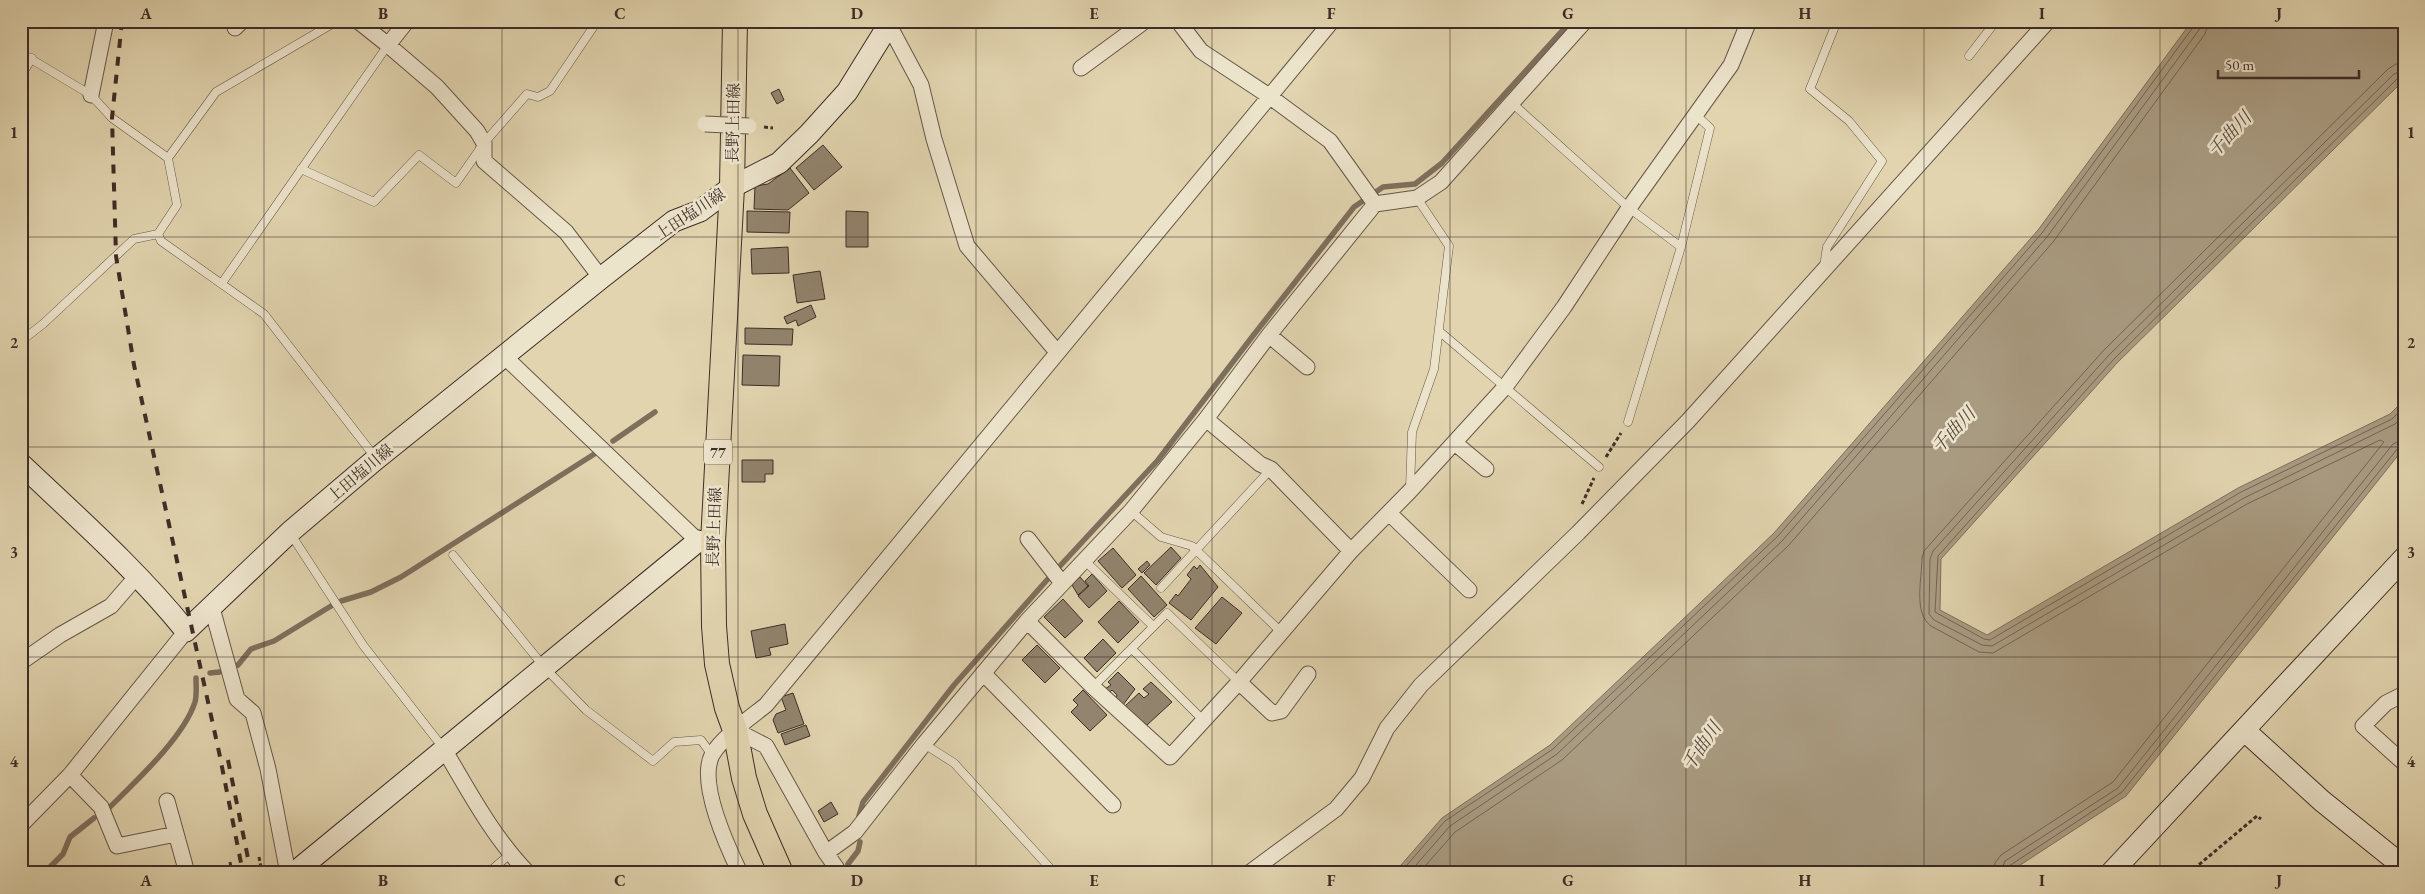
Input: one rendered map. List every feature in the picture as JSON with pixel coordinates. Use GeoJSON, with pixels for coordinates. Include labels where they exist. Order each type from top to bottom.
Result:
{"type":"FeatureCollection","features":[{"type":"Feature","properties":{"kind":"main road","name":"長野上田線"},"geometry":{"type":"LineString","coordinates":[[735,21],[732,187],[705,541],[712,590],[717,664],[727,708],[735,730],[744,778],[762,831],[781,873]]}},
{"type":"Feature","properties":{"kind":"street"},"geometry":{"type":"LineString","coordinates":[[91,94],[106,21]]}},
{"type":"Feature","properties":{"kind":"street"},"geometry":{"type":"LineString","coordinates":[[358,21],[437,87],[477,131],[484,143],[484,161],[566,232],[601,278]]}},
{"type":"Feature","properties":{"kind":"street"},"geometry":{"type":"LineString","coordinates":[[388,45],[406,21]]}},
{"type":"Feature","properties":{"kind":"street"},"geometry":{"type":"LineString","coordinates":[[1081,68],[1145,21]]}},
{"type":"Feature","properties":{"kind":"street"},"geometry":{"type":"LineString","coordinates":[[1178,21],[1201,51],[1269,96],[1330,141],[1375,204]]}},
{"type":"Feature","properties":{"kind":"street"},"geometry":{"type":"LineString","coordinates":[[740,873],[714,810],[708,777],[712,755],[735,730],[766,705],[1332,21]]}},
{"type":"Feature","properties":{"kind":"street"},"geometry":{"type":"LineString","coordinates":[[826,852],[855,832],[924,744],[1027,621],[1131,511],[1206,420],[1269,335],[1375,204],[1417,198],[1441,182],[1585,21]]}},
{"type":"Feature","properties":{"kind":"street"},"geometry":{"type":"LineString","coordinates":[[1027,621],[1093,687],[1170,757],[1239,682],[1352,551],[1455,443],[1505,386],[1564,306],[1629,208],[1731,65],[1749,21]]}},
{"type":"Feature","properties":{"kind":"street"},"geometry":{"type":"LineString","coordinates":[[1249,873],[1336,809],[1362,778],[1387,728],[1421,685],[1578,533],[1688,421],[2048,21]]}},
{"type":"Feature","properties":{"kind":"street"},"geometry":{"type":"LineString","coordinates":[[890,23],[921,85],[934,139],[967,246],[1057,352]]}},
{"type":"Feature","properties":{"kind":"street","name":"上田塩川線"},"geometry":{"type":"LineString","coordinates":[[186,631],[290,532],[376,459],[601,278],[674,221],[700,211],[732,187],[779,164],[810,134],[847,92],[890,23]]}},
{"type":"Feature","properties":{"kind":"street"},"geometry":{"type":"LineString","coordinates":[[705,124],[749,126]]}},
{"type":"Feature","properties":{"kind":"street"},"geometry":{"type":"LineString","coordinates":[[1269,335],[1306,367]]}},
{"type":"Feature","properties":{"kind":"street"},"geometry":{"type":"LineString","coordinates":[[212,608],[237,699],[253,713],[268,769],[286,863],[293,873],[545,668],[705,541],[505,357]]}},
{"type":"Feature","properties":{"kind":"street"},"geometry":{"type":"LineString","coordinates":[[1206,420],[1260,464],[1271,469],[1352,551]]}},
{"type":"Feature","properties":{"kind":"street"},"geometry":{"type":"LineString","coordinates":[[1455,443],[1486,469]]}},
{"type":"Feature","properties":{"kind":"street"},"geometry":{"type":"LineString","coordinates":[[21,464],[137,576],[186,631],[70,775],[23,820]]}},
{"type":"Feature","properties":{"kind":"street"},"geometry":{"type":"LineString","coordinates":[[1389,513],[1469,590]]}},
{"type":"Feature","properties":{"kind":"street"},"geometry":{"type":"LineString","coordinates":[[1028,539],[1062,583]]}},
{"type":"Feature","properties":{"kind":"street"},"geometry":{"type":"LineString","coordinates":[[2112,873],[2404,558]]}},
{"type":"Feature","properties":{"kind":"street"},"geometry":{"type":"LineString","coordinates":[[21,662],[60,635],[111,606],[137,576]]}},
{"type":"Feature","properties":{"kind":"street"},"geometry":{"type":"LineString","coordinates":[[983,673],[1113,805]]}},
{"type":"Feature","properties":{"kind":"street"},"geometry":{"type":"LineString","coordinates":[[1239,682],[1272,713],[1281,710],[1308,674]]}},
{"type":"Feature","properties":{"kind":"street"},"geometry":{"type":"LineString","coordinates":[[2404,694],[2386,704],[2363,726],[2404,763]]}},
{"type":"Feature","properties":{"kind":"street"},"geometry":{"type":"LineString","coordinates":[[735,730],[766,746],[826,852],[840,873]]}},
{"type":"Feature","properties":{"kind":"street"},"geometry":{"type":"LineString","coordinates":[[2244,730],[2322,801],[2404,867]]}},
{"type":"Feature","properties":{"kind":"street"},"geometry":{"type":"LineString","coordinates":[[445,751],[482,813],[510,854],[528,873]]}},
{"type":"Feature","properties":{"kind":"street"},"geometry":{"type":"LineString","coordinates":[[70,775],[101,807],[117,846],[176,834]]}},
{"type":"Feature","properties":{"kind":"street"},"geometry":{"type":"LineString","coordinates":[[167,801],[187,873]]}},
{"type":"Feature","properties":{"kind":"lane"},"geometry":{"type":"LineString","coordinates":[[168,158],[216,92],[337,21]]}},
{"type":"Feature","properties":{"kind":"lane"},"geometry":{"type":"LineString","coordinates":[[1824,268],[1827,248],[1882,161],[1849,121],[1810,89],[1836,21]]}},
{"type":"Feature","properties":{"kind":"lane"},"geometry":{"type":"LineString","coordinates":[[1969,56],[1996,21]]}},
{"type":"Feature","properties":{"kind":"lane"},"geometry":{"type":"LineString","coordinates":[[301,169],[374,202],[419,155],[456,183],[484,143],[527,94],[538,97],[550,91],[596,23]]}},
{"type":"Feature","properties":{"kind":"lane"},"geometry":{"type":"LineString","coordinates":[[222,283],[388,45]]}},
{"type":"Feature","properties":{"kind":"lane"},"geometry":{"type":"LineString","coordinates":[[21,53],[91,94],[112,118],[168,158],[177,205],[158,234],[134,239],[43,324],[21,341]]}},
{"type":"Feature","properties":{"kind":"lane"},"geometry":{"type":"LineString","coordinates":[[21,76],[32,58]]}},
{"type":"Feature","properties":{"kind":"lane"},"geometry":{"type":"LineString","coordinates":[[1512,103],[1629,208],[1681,248]]}},
{"type":"Feature","properties":{"kind":"lane"},"geometry":{"type":"LineString","coordinates":[[1628,422],[1681,248],[1710,128],[1696,115]]}},
{"type":"Feature","properties":{"kind":"lane"},"geometry":{"type":"LineString","coordinates":[[1410,491],[1412,432],[1434,369],[1449,246],[1417,198]]}},
{"type":"Feature","properties":{"kind":"lane"},"geometry":{"type":"LineString","coordinates":[[158,234],[161,242],[264,314],[376,459]]}},
{"type":"Feature","properties":{"kind":"lane"},"geometry":{"type":"LineString","coordinates":[[1439,331],[1599,467]]}},
{"type":"Feature","properties":{"kind":"lane"},"geometry":{"type":"LineString","coordinates":[[1161,588],[1271,469]]}},
{"type":"Feature","properties":{"kind":"lane"},"geometry":{"type":"LineString","coordinates":[[1131,511],[1161,537],[1192,546],[1281,632]]}},
{"type":"Feature","properties":{"kind":"lane"},"geometry":{"type":"LineString","coordinates":[[290,532],[364,645],[445,751]]}},
{"type":"Feature","properties":{"kind":"lane"},"geometry":{"type":"LineString","coordinates":[[453,555],[545,668],[586,710],[654,761],[674,742],[701,740],[712,755]]}},
{"type":"Feature","properties":{"kind":"lane"},"geometry":{"type":"LineString","coordinates":[[1084,560],[1154,626]]}},
{"type":"Feature","properties":{"kind":"lane"},"geometry":{"type":"LineString","coordinates":[[1093,687],[1167,613],[1239,682]]}},
{"type":"Feature","properties":{"kind":"lane"},"geometry":{"type":"LineString","coordinates":[[1132,649],[1203,720]]}},
{"type":"Feature","properties":{"kind":"lane"},"geometry":{"type":"LineString","coordinates":[[924,744],[954,763],[1049,867],[1043,873]]}},
{"type":"Feature","properties":{"kind":"lane"},"geometry":{"type":"LineString","coordinates":[[488,873],[510,854]]}},
{"type":"Feature","properties":{"kind":"path"},"geometry":{"type":"LineString","coordinates":[[2189,873],[2257,816],[2262,819]]}},
{"type":"Feature","properties":{"kind":"path"},"geometry":{"type":"LineString","coordinates":[[259,858],[262,873]]}},
{"type":"Feature","properties":{"kind":"path"},"geometry":{"type":"LineString","coordinates":[[230,862],[232,873]]}},
{"type":"Feature","properties":{"kind":"water","name":"千曲川"},"geometry":{"type":"Polygon","coordinates":[[[2192,21],[2404,21],[2404,80],[2117,363],[1941,559],[1940,610],[1987,635],[2238,488],[2390,414],[2404,400],[2404,448],[2126,796],[2008,873],[1394,873],[1442,818],[1550,745],[1774,533],[2038,230],[2192,21]]]}},
{"type":"Feature","properties":{"kind":"building"},"geometry":{"type":"Polygon","coordinates":[[[779,89],[784,100],[777,104],[771,93],[779,89]]]}},
{"type":"Feature","properties":{"kind":"building"},"geometry":{"type":"Polygon","coordinates":[[[823,145],[842,167],[814,190],[796,168],[823,145]]]}},
{"type":"Feature","properties":{"kind":"building"},"geometry":{"type":"Polygon","coordinates":[[[790,168],[809,193],[788,210],[754,209],[755,186],[768,184],[790,168]]]}},
{"type":"Feature","properties":{"kind":"building"},"geometry":{"type":"Polygon","coordinates":[[[747,211],[790,212],[789,233],[747,232],[747,211]]]}},
{"type":"Feature","properties":{"kind":"building"},"geometry":{"type":"Polygon","coordinates":[[[846,211],[868,212],[868,247],[846,247],[846,211]]]}},
{"type":"Feature","properties":{"kind":"building"},"geometry":{"type":"Polygon","coordinates":[[[788,247],[789,273],[752,274],[751,249],[788,247]]]}},
{"type":"Feature","properties":{"kind":"building"},"geometry":{"type":"Polygon","coordinates":[[[820,271],[825,299],[797,303],[793,275],[820,271]]]}},
{"type":"Feature","properties":{"kind":"building"},"geometry":{"type":"Polygon","coordinates":[[[811,305],[816,317],[798,326],[796,320],[787,324],[784,317],[811,305]]]}},
{"type":"Feature","properties":{"kind":"building"},"geometry":{"type":"Polygon","coordinates":[[[745,328],[793,329],[792,345],[745,344],[745,328]]]}},
{"type":"Feature","properties":{"kind":"building"},"geometry":{"type":"Polygon","coordinates":[[[743,355],[780,356],[779,386],[742,385],[743,355]]]}},
{"type":"Feature","properties":{"kind":"building"},"geometry":{"type":"Polygon","coordinates":[[[742,460],[773,460],[773,474],[765,474],[765,482],[742,482],[742,460]]]}},
{"type":"Feature","properties":{"kind":"building"},"geometry":{"type":"Polygon","coordinates":[[[1171,547],[1181,558],[1156,585],[1144,573],[1171,547]]]}},
{"type":"Feature","properties":{"kind":"building"},"geometry":{"type":"Polygon","coordinates":[[[1113,548],[1136,575],[1122,588],[1098,561],[1113,548]]]}},
{"type":"Feature","properties":{"kind":"building"},"geometry":{"type":"Polygon","coordinates":[[[1147,561],[1150,565],[1142,573],[1138,569],[1147,561]]]}},
{"type":"Feature","properties":{"kind":"building"},"geometry":{"type":"Polygon","coordinates":[[[1200,565],[1218,587],[1191,620],[1169,603],[1176,594],[1178,596],[1191,579],[1187,575],[1194,566],[1197,569],[1200,565]]]}},
{"type":"Feature","properties":{"kind":"building"},"geometry":{"type":"Polygon","coordinates":[[[1092,574],[1107,591],[1089,608],[1078,596],[1089,586],[1085,581],[1092,574]]]}},
{"type":"Feature","properties":{"kind":"building"},"geometry":{"type":"Polygon","coordinates":[[[1141,576],[1167,605],[1154,617],[1128,589],[1141,576]]]}},
{"type":"Feature","properties":{"kind":"building"},"geometry":{"type":"Polygon","coordinates":[[[1080,577],[1088,586],[1078,595],[1072,585],[1080,577]]]}},
{"type":"Feature","properties":{"kind":"building"},"geometry":{"type":"Polygon","coordinates":[[[1222,597],[1242,613],[1216,644],[1195,628],[1222,597]]]}},
{"type":"Feature","properties":{"kind":"building"},"geometry":{"type":"Polygon","coordinates":[[[1063,599],[1083,621],[1065,638],[1044,617],[1063,599]]]}},
{"type":"Feature","properties":{"kind":"building"},"geometry":{"type":"Polygon","coordinates":[[[1119,601],[1139,622],[1118,643],[1098,622],[1119,601]]]}},
{"type":"Feature","properties":{"kind":"building"},"geometry":{"type":"Polygon","coordinates":[[[785,624],[788,644],[769,648],[771,655],[756,658],[751,631],[785,624]]]}},
{"type":"Feature","properties":{"kind":"building"},"geometry":{"type":"Polygon","coordinates":[[[1103,639],[1116,653],[1097,672],[1084,658],[1103,639]]]}},
{"type":"Feature","properties":{"kind":"building"},"geometry":{"type":"Polygon","coordinates":[[[1037,645],[1060,668],[1045,683],[1022,660],[1037,645]]]}},
{"type":"Feature","properties":{"kind":"building"},"geometry":{"type":"Polygon","coordinates":[[[1118,672],[1135,689],[1123,705],[1112,690],[1109,693],[1105,689],[1111,685],[1108,682],[1118,672]]]}},
{"type":"Feature","properties":{"kind":"building"},"geometry":{"type":"Polygon","coordinates":[[[1151,682],[1172,702],[1147,725],[1124,707],[1139,693],[1144,698],[1149,694],[1143,689],[1151,682]]]}},
{"type":"Feature","properties":{"kind":"building"},"geometry":{"type":"Polygon","coordinates":[[[1083,690],[1107,715],[1090,731],[1071,712],[1078,705],[1073,700],[1083,690]]]}},
{"type":"Feature","properties":{"kind":"building"},"geometry":{"type":"Polygon","coordinates":[[[793,693],[804,724],[778,733],[773,720],[776,714],[786,710],[781,697],[793,693]]]}},
{"type":"Feature","properties":{"kind":"building"},"geometry":{"type":"Polygon","coordinates":[[[806,725],[810,736],[785,745],[781,734],[806,725]]]}},
{"type":"Feature","properties":{"kind":"building"},"geometry":{"type":"Polygon","coordinates":[[[831,802],[838,814],[824,822],[818,811],[831,802]]]}},
{"type":"Feature","properties":{"kind":"waterway"},"geometry":{"type":"LineString","coordinates":[[859,816],[863,802],[954,685],[1047,580],[1158,460],[1354,207],[1383,187],[1415,184],[1442,163],[1571,21]]}},
{"type":"Feature","properties":{"kind":"waterway"},"geometry":{"type":"LineString","coordinates":[[613,441],[655,412]]}},
{"type":"Feature","properties":{"kind":"waterway"},"geometry":{"type":"LineString","coordinates":[[341,601],[371,592],[401,577],[599,451]]}},
{"type":"Feature","properties":{"kind":"waterway"},"geometry":{"type":"LineString","coordinates":[[238,665],[251,649],[274,641],[331,606]]}},
{"type":"Feature","properties":{"kind":"waterway"},"geometry":{"type":"LineString","coordinates":[[210,673],[220,672]]}},
{"type":"Feature","properties":{"kind":"waterway"},"geometry":{"type":"LineString","coordinates":[[109,808],[158,758],[181,730],[195,702],[196,678]]}},
{"type":"Feature","properties":{"kind":"waterway"},"geometry":{"type":"LineString","coordinates":[[44,873],[63,854],[70,837],[94,818]]}},
{"type":"Feature","properties":{"kind":"waterway"},"geometry":{"type":"LineString","coordinates":[[848,864],[858,851],[860,842]]}},
{"type":"Feature","properties":{"kind":"railway"},"geometry":{"type":"LineString","coordinates":[[122,21],[112,118],[116,256],[134,365],[219,752],[243,873]]}},
{"type":"Feature","properties":{"kind":"railway"},"geometry":{"type":"LineString","coordinates":[[228,760],[251,873]]}}]}
